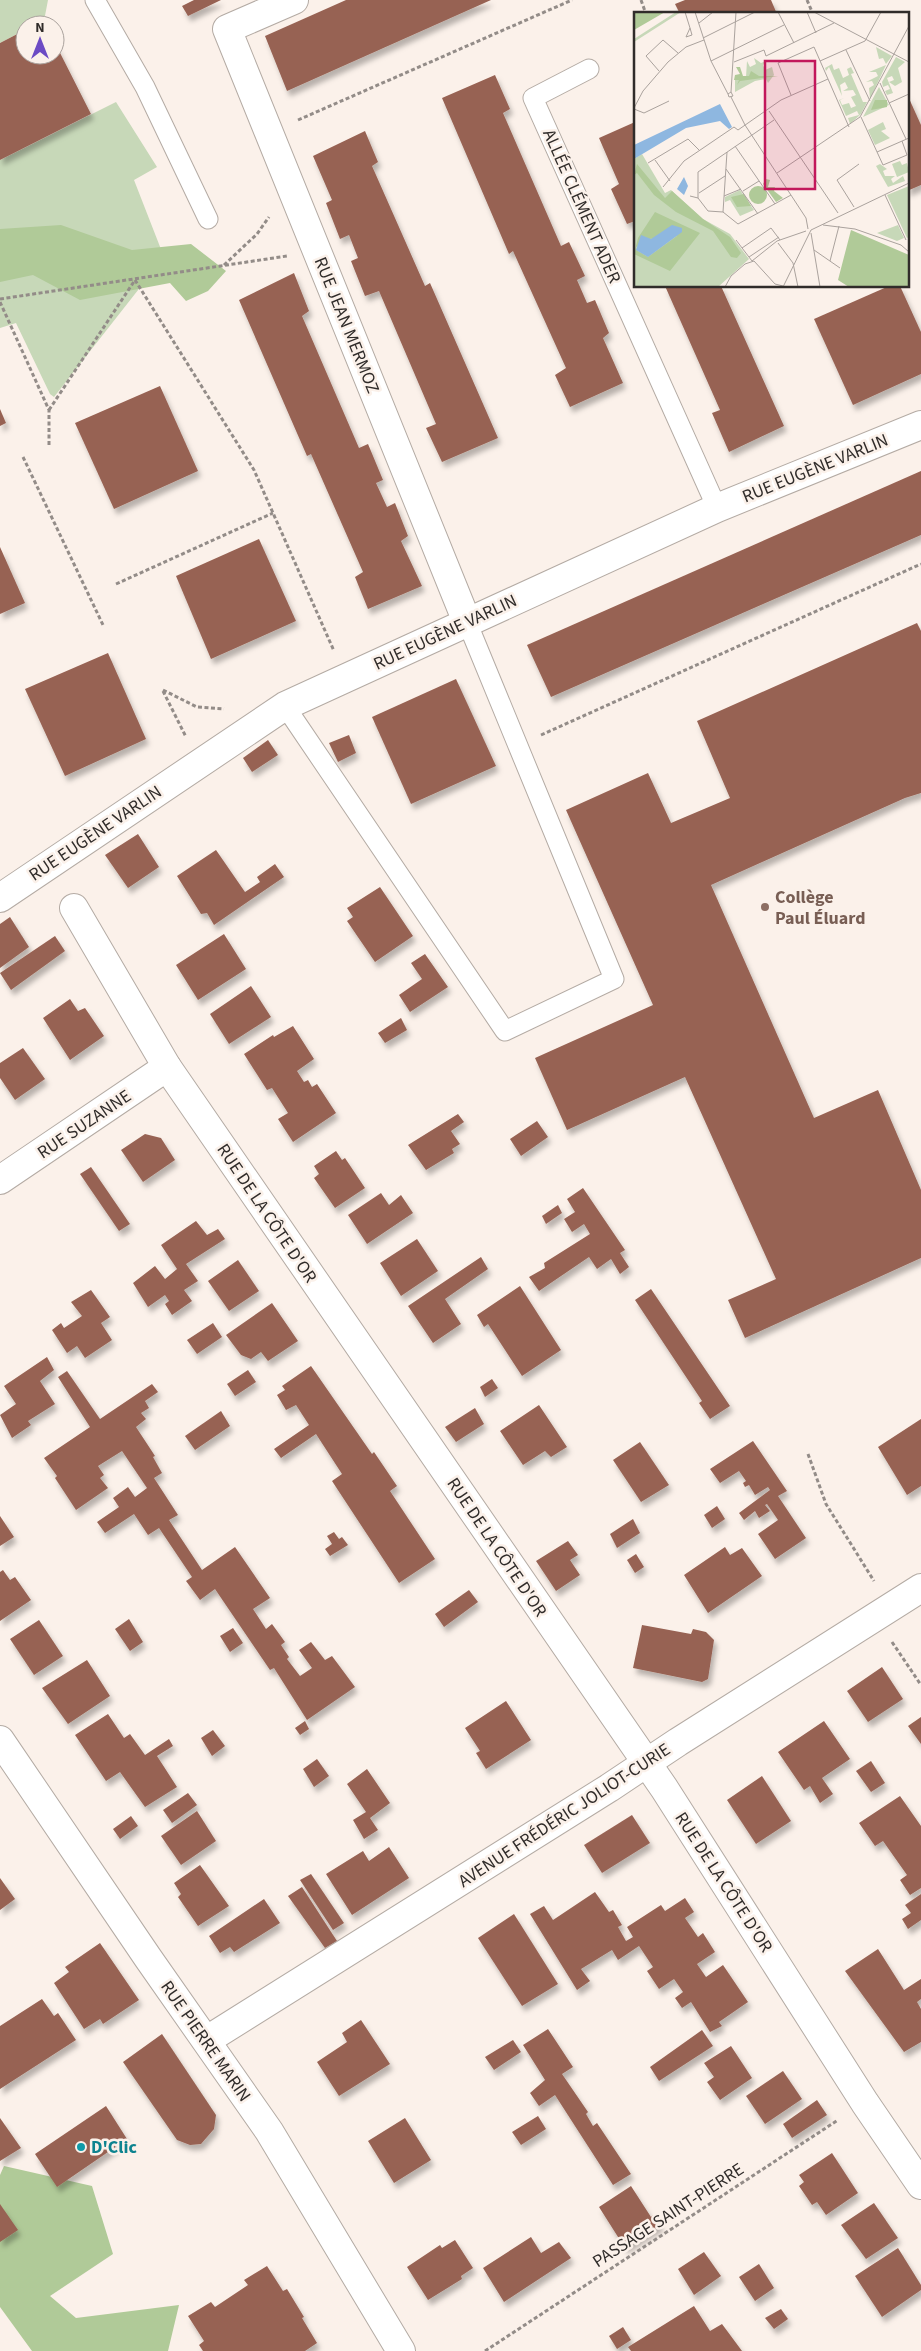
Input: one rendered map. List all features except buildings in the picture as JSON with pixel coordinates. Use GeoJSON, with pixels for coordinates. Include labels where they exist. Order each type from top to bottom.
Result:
{"type":"FeatureCollection","features":[{"type":"Feature","properties":{"kind":"street","name":"RUE JEAN MERMOZ"},"geometry":{"type":"LineString","coordinates":[[294,0],[228,29],[467,622]]}},
{"type":"Feature","properties":{"kind":"street","name":"RUE EUGÈNE VARLIN"},"geometry":{"type":"LineString","coordinates":[[0,898],[278,711],[717,508],[921,425]]}},
{"type":"Feature","properties":{"kind":"street","name":"RUE DE LA CÔTE D'OR"},"geometry":{"type":"LineString","coordinates":[[74,908],[167,1067],[645,1764],[664,1788],[865,2103],[921,2185]]}},
{"type":"Feature","properties":{"kind":"street","name":"RUE SUZANNE"},"geometry":{"type":"LineString","coordinates":[[0,1180],[167,1067]]}},
{"type":"Feature","properties":{"kind":"street","name":"AVENUE FRÉDÉRIC JOLIOT-CURIE"},"geometry":{"type":"LineString","coordinates":[[207,2040],[921,1588]]}},
{"type":"Feature","properties":{"kind":"street","name":"RUE PIERRE MARIN"},"geometry":{"type":"LineString","coordinates":[[0,1740],[148,1958],[269,2131],[401,2351]]}},
{"type":"Feature","properties":{"kind":"lane"},"geometry":{"type":"LineString","coordinates":[[95,0],[145,87],[208,219]]}},
{"type":"Feature","properties":{"kind":"lane","name":"ALLÉE CLÉMENT ADER"},"geometry":{"type":"LineString","coordinates":[[589,69],[533,98],[717,508]]}},
{"type":"Feature","properties":{"kind":"lane"},"geometry":{"type":"LineString","coordinates":[[278,711],[505,1031],[614,979],[467,622]]}},
{"type":"Feature","properties":{"kind":"path"},"geometry":{"type":"LineString","coordinates":[[270,133],[572,0]]}},
{"type":"Feature","properties":{"kind":"path"},"geometry":{"type":"LineString","coordinates":[[640,0],[645,12]]}},
{"type":"Feature","properties":{"kind":"path"},"geometry":{"type":"LineString","coordinates":[[807,0],[812,12]]}},
{"type":"Feature","properties":{"kind":"path"},"geometry":{"type":"LineString","coordinates":[[223,266],[257,234],[291,186]]}},
{"type":"Feature","properties":{"kind":"path"},"geometry":{"type":"LineString","coordinates":[[49,447],[49,410],[0,300],[317,251]]}},
{"type":"Feature","properties":{"kind":"path"},"geometry":{"type":"LineString","coordinates":[[49,410],[135,280]]}},
{"type":"Feature","properties":{"kind":"path"},"geometry":{"type":"LineString","coordinates":[[135,280],[254,470],[346,678]]}},
{"type":"Feature","properties":{"kind":"path"},"geometry":{"type":"LineString","coordinates":[[23,457],[103,625]]}},
{"type":"Feature","properties":{"kind":"path"},"geometry":{"type":"LineString","coordinates":[[116,584],[273,513]]}},
{"type":"Feature","properties":{"kind":"path"},"geometry":{"type":"LineString","coordinates":[[518,745],[921,564]]}},
{"type":"Feature","properties":{"kind":"path"},"geometry":{"type":"LineString","coordinates":[[199,763],[163,690],[197,707],[278,711]]}},
{"type":"Feature","properties":{"kind":"path"},"geometry":{"type":"LineString","coordinates":[[808,1454],[826,1504],[921,1685]]}},
{"type":"Feature","properties":{"kind":"path","name":"PASSAGE SAINT-PIERRE"},"geometry":{"type":"LineString","coordinates":[[486,2351],[865,2103]]}},
{"type":"Feature","properties":{"kind":"green space"},"geometry":{"type":"Polygon","coordinates":[[[0,0],[48,0],[45,15],[15,15],[15,35],[0,43],[0,0]]]}},
{"type":"Feature","properties":{"kind":"green space"},"geometry":{"type":"Polygon","coordinates":[[[116,102],[157,167],[134,180],[164,257],[54,397],[50,394],[16,323],[0,328],[0,160],[116,102]]]}},
{"type":"Feature","properties":{"kind":"green space"},"geometry":{"type":"Polygon","coordinates":[[[61,225],[132,250],[191,244],[226,271],[208,291],[186,301],[170,283],[80,300],[33,275],[0,282],[0,229],[61,225]]]}},
{"type":"Feature","properties":{"kind":"green space"},"geometry":{"type":"Polygon","coordinates":[[[4,2166],[92,2186],[113,2254],[50,2296],[76,2318],[179,2305],[168,2351],[32,2351],[0,2307],[0,2175],[4,2166]]]}},
{"type":"Feature","properties":{"kind":"place","name":"Collège Paul Éluard"},"geometry":{"type":"Point","coordinates":[765,907]}},
{"type":"Feature","properties":{"kind":"place","name":"D'Clic"},"geometry":{"type":"Point","coordinates":[81,2147]}}]}
